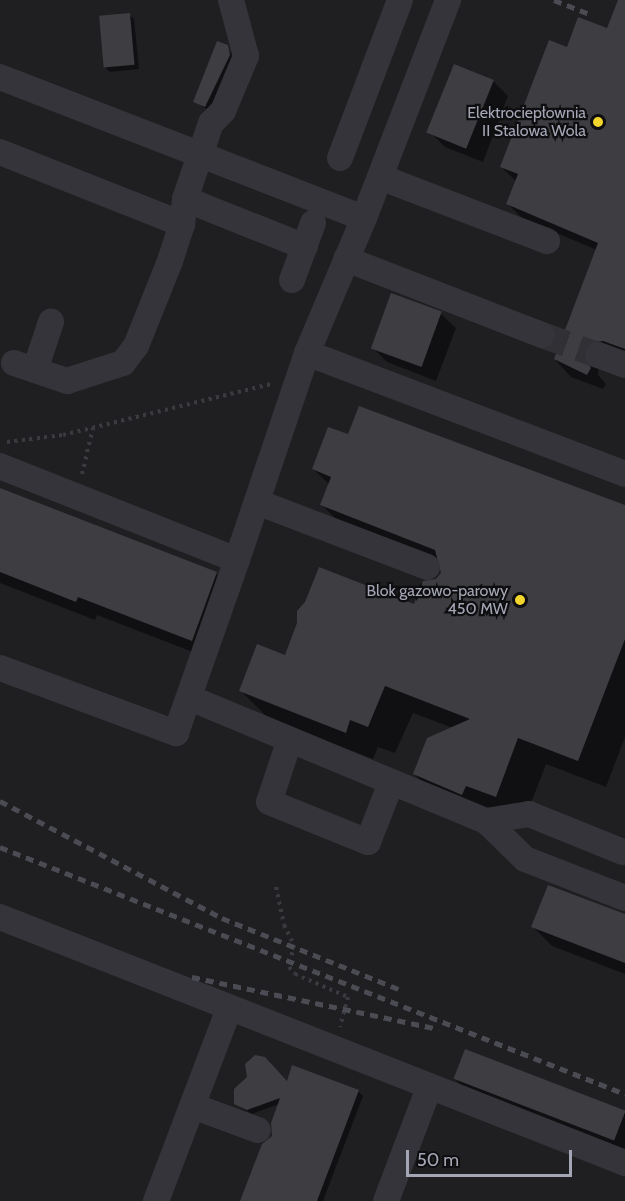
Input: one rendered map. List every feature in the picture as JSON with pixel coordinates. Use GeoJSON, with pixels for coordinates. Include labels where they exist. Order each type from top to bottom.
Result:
{"type":"FeatureCollection","features":[{"type":"Feature","properties":{"kind":"lane"},"geometry":{"type":"LineString","coordinates":[[340,158],[400,0]]}},
{"type":"Feature","properties":{"kind":"lane"},"geometry":{"type":"LineString","coordinates":[[0,668],[176,733],[307,353],[364,218],[448,0]]}},
{"type":"Feature","properties":{"kind":"lane"},"geometry":{"type":"LineString","coordinates":[[221,43],[232,8]]}},
{"type":"Feature","properties":{"kind":"lane"},"geometry":{"type":"LineString","coordinates":[[51,322],[25,367],[67,381],[123,363],[136,346],[211,123],[223,111],[246,56],[232,8]]}},
{"type":"Feature","properties":{"kind":"lane"},"geometry":{"type":"LineString","coordinates":[[0,76],[364,218]]}},
{"type":"Feature","properties":{"kind":"lane"},"geometry":{"type":"LineString","coordinates":[[0,152],[183,211],[305,247]]}},
{"type":"Feature","properties":{"kind":"lane"},"geometry":{"type":"LineString","coordinates":[[380,177],[547,241]]}},
{"type":"Feature","properties":{"kind":"lane"},"geometry":{"type":"LineString","coordinates":[[292,280],[314,223]]}},
{"type":"Feature","properties":{"kind":"lane"},"geometry":{"type":"LineString","coordinates":[[346,260],[542,335]]}},
{"type":"Feature","properties":{"kind":"lane"},"geometry":{"type":"LineString","coordinates":[[307,353],[625,474]]}},
{"type":"Feature","properties":{"kind":"lane"},"geometry":{"type":"LineString","coordinates":[[598,355],[625,365]]}},
{"type":"Feature","properties":{"kind":"lane"},"geometry":{"type":"LineString","coordinates":[[0,466],[237,560]]}},
{"type":"Feature","properties":{"kind":"lane"},"geometry":{"type":"LineString","coordinates":[[257,502],[428,567]]}},
{"type":"Feature","properties":{"kind":"lane"},"geometry":{"type":"LineString","coordinates":[[189,698],[289,742],[486,821],[525,859],[625,898]]}},
{"type":"Feature","properties":{"kind":"lane"},"geometry":{"type":"LineString","coordinates":[[289,742],[269,802],[313,820],[368,842],[391,783]]}},
{"type":"Feature","properties":{"kind":"lane"},"geometry":{"type":"LineString","coordinates":[[486,821],[529,814],[623,852]]}},
{"type":"Feature","properties":{"kind":"lane"},"geometry":{"type":"LineString","coordinates":[[0,917],[333,1051],[625,1163]]}},
{"type":"Feature","properties":{"kind":"lane"},"geometry":{"type":"LineString","coordinates":[[156,1201],[230,1009]]}},
{"type":"Feature","properties":{"kind":"lane"},"geometry":{"type":"LineString","coordinates":[[386,1201],[429,1088]]}},
{"type":"Feature","properties":{"kind":"lane"},"geometry":{"type":"LineString","coordinates":[[193,1106],[258,1130]]}},
{"type":"Feature","properties":{"kind":"path"},"geometry":{"type":"LineString","coordinates":[[79,483],[93,428]]}},
{"type":"Feature","properties":{"kind":"path"},"geometry":{"type":"LineString","coordinates":[[276,887],[284,925],[294,945],[288,963],[290,970],[348,997],[333,1051]]}},
{"type":"Feature","properties":{"kind":"shaded area"},"geometry":{"type":"Polygon","coordinates":[[[0,0],[625,0],[625,1201],[0,1201],[0,0]]]}},
{"type":"Feature","properties":{"kind":"building"},"geometry":{"type":"Polygon","coordinates":[[[618,0],[625,0],[625,349],[603,341],[589,343],[583,357],[591,368],[587,375],[554,359],[598,243],[506,204],[518,174],[500,167],[549,40],[567,47],[578,17],[607,28],[618,0]]]}},
{"type":"Feature","properties":{"kind":"building"},"geometry":{"type":"Polygon","coordinates":[[[130,13],[135,65],[104,68],[99,16],[130,13]]]}},
{"type":"Feature","properties":{"kind":"building"},"geometry":{"type":"Polygon","coordinates":[[[217,41],[228,45],[230,55],[205,107],[193,102],[217,41]]]}},
{"type":"Feature","properties":{"kind":"building"},"geometry":{"type":"Polygon","coordinates":[[[454,64],[494,80],[466,149],[426,133],[454,64]]]}},
{"type":"Feature","properties":{"kind":"building"},"geometry":{"type":"Polygon","coordinates":[[[391,293],[442,311],[422,367],[371,348],[391,293]]]}},
{"type":"Feature","properties":{"kind":"building","name":"Blok gazowo-parowy 450 MW"},"geometry":{"type":"Polygon","coordinates":[[[359,406],[625,505],[625,639],[578,761],[518,738],[496,797],[466,786],[462,795],[413,774],[427,738],[470,719],[385,686],[368,727],[350,720],[346,733],[239,691],[257,644],[285,655],[297,623],[297,611],[305,602],[319,567],[414,604],[423,581],[436,579],[441,573],[435,550],[320,505],[331,477],[312,469],[328,427],[348,434],[359,406]]]}},
{"type":"Feature","properties":{"kind":"building"},"geometry":{"type":"Polygon","coordinates":[[[0,488],[217,572],[192,641],[78,597],[76,602],[0,572],[0,488]]]}},
{"type":"Feature","properties":{"kind":"building"},"geometry":{"type":"Polygon","coordinates":[[[548,885],[625,914],[625,963],[531,927],[548,885]]]}},
{"type":"Feature","properties":{"kind":"building"},"geometry":{"type":"Polygon","coordinates":[[[465,1049],[625,1110],[614,1141],[454,1079],[465,1049]]]}},
{"type":"Feature","properties":{"kind":"building"},"geometry":{"type":"Polygon","coordinates":[[[255,1055],[265,1057],[287,1081],[292,1065],[359,1090],[317,1201],[240,1201],[262,1144],[272,1136],[271,1123],[280,1098],[247,1110],[234,1104],[234,1089],[247,1077],[245,1064],[255,1055]]]}},
{"type":"Feature","properties":{"kind":"tunnel"},"geometry":{"type":"LineString","coordinates":[[542,335],[598,355]]}},
{"type":"Feature","properties":{"kind":"railway"},"geometry":{"type":"LineString","coordinates":[[554,0],[592,15]]}},
{"type":"Feature","properties":{"kind":"railway"},"geometry":{"type":"LineString","coordinates":[[0,801],[222,918],[401,990]]}},
{"type":"Feature","properties":{"kind":"railway"},"geometry":{"type":"LineString","coordinates":[[0,847],[625,1094]]}},
{"type":"Feature","properties":{"kind":"railway"},"geometry":{"type":"LineString","coordinates":[[192,977],[439,1029]]}},
{"type":"Feature","properties":{"kind":"place","name":"Elektrociepłownia II Stalowa Wola"},"geometry":{"type":"Point","coordinates":[598,122]}},
{"type":"Feature","properties":{"kind":"place","name":"Blok gazowo-parowy 450 MW"},"geometry":{"type":"Point","coordinates":[520,600]}}]}
